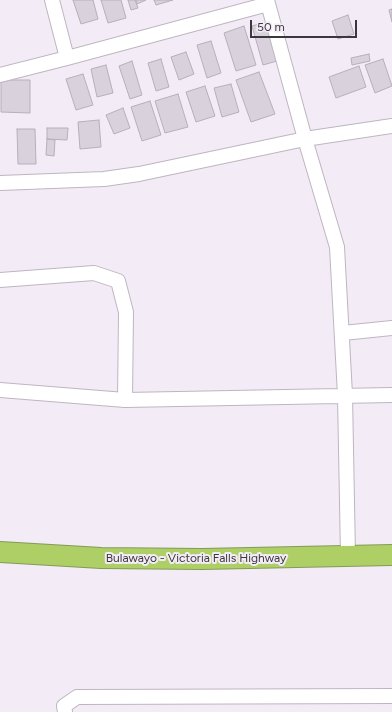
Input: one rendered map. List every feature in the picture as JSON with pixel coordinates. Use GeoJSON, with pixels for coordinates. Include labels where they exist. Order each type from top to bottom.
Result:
{"type":"FeatureCollection","features":[{"type":"Feature","properties":{"kind":"highway","name":"Bulawayo - Victoria Falls Highway"},"geometry":{"type":"LineString","coordinates":[[0,552],[116,558],[202,559],[392,556]]}},
{"type":"Feature","properties":{"kind":"street"},"geometry":{"type":"LineString","coordinates":[[52,0],[67,58]]}},
{"type":"Feature","properties":{"kind":"street"},"geometry":{"type":"LineString","coordinates":[[0,75],[67,58],[268,2],[305,139],[337,246],[343,333],[348,556]]}},
{"type":"Feature","properties":{"kind":"street"},"geometry":{"type":"LineString","coordinates":[[0,183],[104,179],[139,174],[305,139],[392,126]]}},
{"type":"Feature","properties":{"kind":"street"},"geometry":{"type":"LineString","coordinates":[[0,280],[94,273],[118,281],[126,312],[125,400]]}},
{"type":"Feature","properties":{"kind":"street"},"geometry":{"type":"LineString","coordinates":[[343,333],[392,328]]}},
{"type":"Feature","properties":{"kind":"street"},"geometry":{"type":"LineString","coordinates":[[0,390],[125,400],[392,395]]}},
{"type":"Feature","properties":{"kind":"street"},"geometry":{"type":"LineString","coordinates":[[65,712],[64,706],[77,697],[392,696]]}},
{"type":"Feature","properties":{"kind":"building"},"geometry":{"type":"Polygon","coordinates":[[[73,0],[93,0],[98,19],[81,24],[73,0]]]}},
{"type":"Feature","properties":{"kind":"building"},"geometry":{"type":"Polygon","coordinates":[[[101,0],[121,0],[126,18],[108,23],[101,0]]]}},
{"type":"Feature","properties":{"kind":"building"},"geometry":{"type":"Polygon","coordinates":[[[128,0],[135,0],[138,8],[131,10],[128,0]]]}},
{"type":"Feature","properties":{"kind":"building"},"geometry":{"type":"Polygon","coordinates":[[[136,0],[146,0],[137,4],[136,0]]]}},
{"type":"Feature","properties":{"kind":"building"},"geometry":{"type":"Polygon","coordinates":[[[154,0],[173,0],[156,5],[154,0]]]}},
{"type":"Feature","properties":{"kind":"building"},"geometry":{"type":"Polygon","coordinates":[[[392,9],[392,22],[389,10],[392,9]]]}},
{"type":"Feature","properties":{"kind":"building"},"geometry":{"type":"Polygon","coordinates":[[[348,15],[354,34],[338,39],[332,21],[348,15]]]}},
{"type":"Feature","properties":{"kind":"building"},"geometry":{"type":"Polygon","coordinates":[[[266,22],[277,61],[263,65],[252,26],[266,22]]]}},
{"type":"Feature","properties":{"kind":"building"},"geometry":{"type":"Polygon","coordinates":[[[244,26],[256,65],[236,71],[224,33],[244,26]]]}},
{"type":"Feature","properties":{"kind":"building"},"geometry":{"type":"Polygon","coordinates":[[[211,41],[221,73],[207,78],[197,45],[211,41]]]}},
{"type":"Feature","properties":{"kind":"building"},"geometry":{"type":"Polygon","coordinates":[[[186,52],[194,74],[179,80],[171,57],[186,52]]]}},
{"type":"Feature","properties":{"kind":"building"},"geometry":{"type":"Polygon","coordinates":[[[369,54],[370,61],[352,65],[351,58],[369,54]]]}},
{"type":"Feature","properties":{"kind":"building"},"geometry":{"type":"Polygon","coordinates":[[[161,59],[169,87],[156,91],[148,63],[161,59]]]}},
{"type":"Feature","properties":{"kind":"building"},"geometry":{"type":"Polygon","coordinates":[[[383,59],[392,86],[375,93],[365,65],[383,59]]]}},
{"type":"Feature","properties":{"kind":"building"},"geometry":{"type":"Polygon","coordinates":[[[132,61],[142,95],[130,99],[119,66],[132,61]]]}},
{"type":"Feature","properties":{"kind":"building"},"geometry":{"type":"Polygon","coordinates":[[[106,65],[113,93],[97,97],[91,69],[106,65]]]}},
{"type":"Feature","properties":{"kind":"building"},"geometry":{"type":"Polygon","coordinates":[[[359,66],[366,87],[336,98],[329,77],[359,66]]]}},
{"type":"Feature","properties":{"kind":"building"},"geometry":{"type":"Polygon","coordinates":[[[259,72],[275,114],[251,122],[236,80],[259,72]]]}},
{"type":"Feature","properties":{"kind":"building"},"geometry":{"type":"Polygon","coordinates":[[[83,74],[93,105],[76,110],[66,79],[83,74]]]}},
{"type":"Feature","properties":{"kind":"building"},"geometry":{"type":"Polygon","coordinates":[[[1,80],[30,80],[30,113],[1,112],[1,80]]]}},
{"type":"Feature","properties":{"kind":"building"},"geometry":{"type":"Polygon","coordinates":[[[231,84],[239,112],[222,117],[214,88],[231,84]]]}},
{"type":"Feature","properties":{"kind":"building"},"geometry":{"type":"Polygon","coordinates":[[[205,86],[215,116],[196,122],[186,92],[205,86]]]}},
{"type":"Feature","properties":{"kind":"building"},"geometry":{"type":"Polygon","coordinates":[[[178,94],[188,127],[165,133],[155,101],[178,94]]]}},
{"type":"Feature","properties":{"kind":"building"},"geometry":{"type":"Polygon","coordinates":[[[150,101],[161,135],[142,141],[131,107],[150,101]]]}},
{"type":"Feature","properties":{"kind":"building"},"geometry":{"type":"Polygon","coordinates":[[[123,108],[130,128],[114,134],[106,115],[123,108]]]}},
{"type":"Feature","properties":{"kind":"building"},"geometry":{"type":"Polygon","coordinates":[[[99,120],[101,147],[80,149],[78,122],[99,120]]]}},
{"type":"Feature","properties":{"kind":"building"},"geometry":{"type":"Polygon","coordinates":[[[47,128],[68,128],[67,140],[47,139],[47,128]]]}},
{"type":"Feature","properties":{"kind":"building"},"geometry":{"type":"Polygon","coordinates":[[[17,129],[35,129],[36,164],[18,164],[17,129]]]}},
{"type":"Feature","properties":{"kind":"building"},"geometry":{"type":"Polygon","coordinates":[[[47,139],[55,140],[54,156],[46,155],[47,139]]]}}]}
